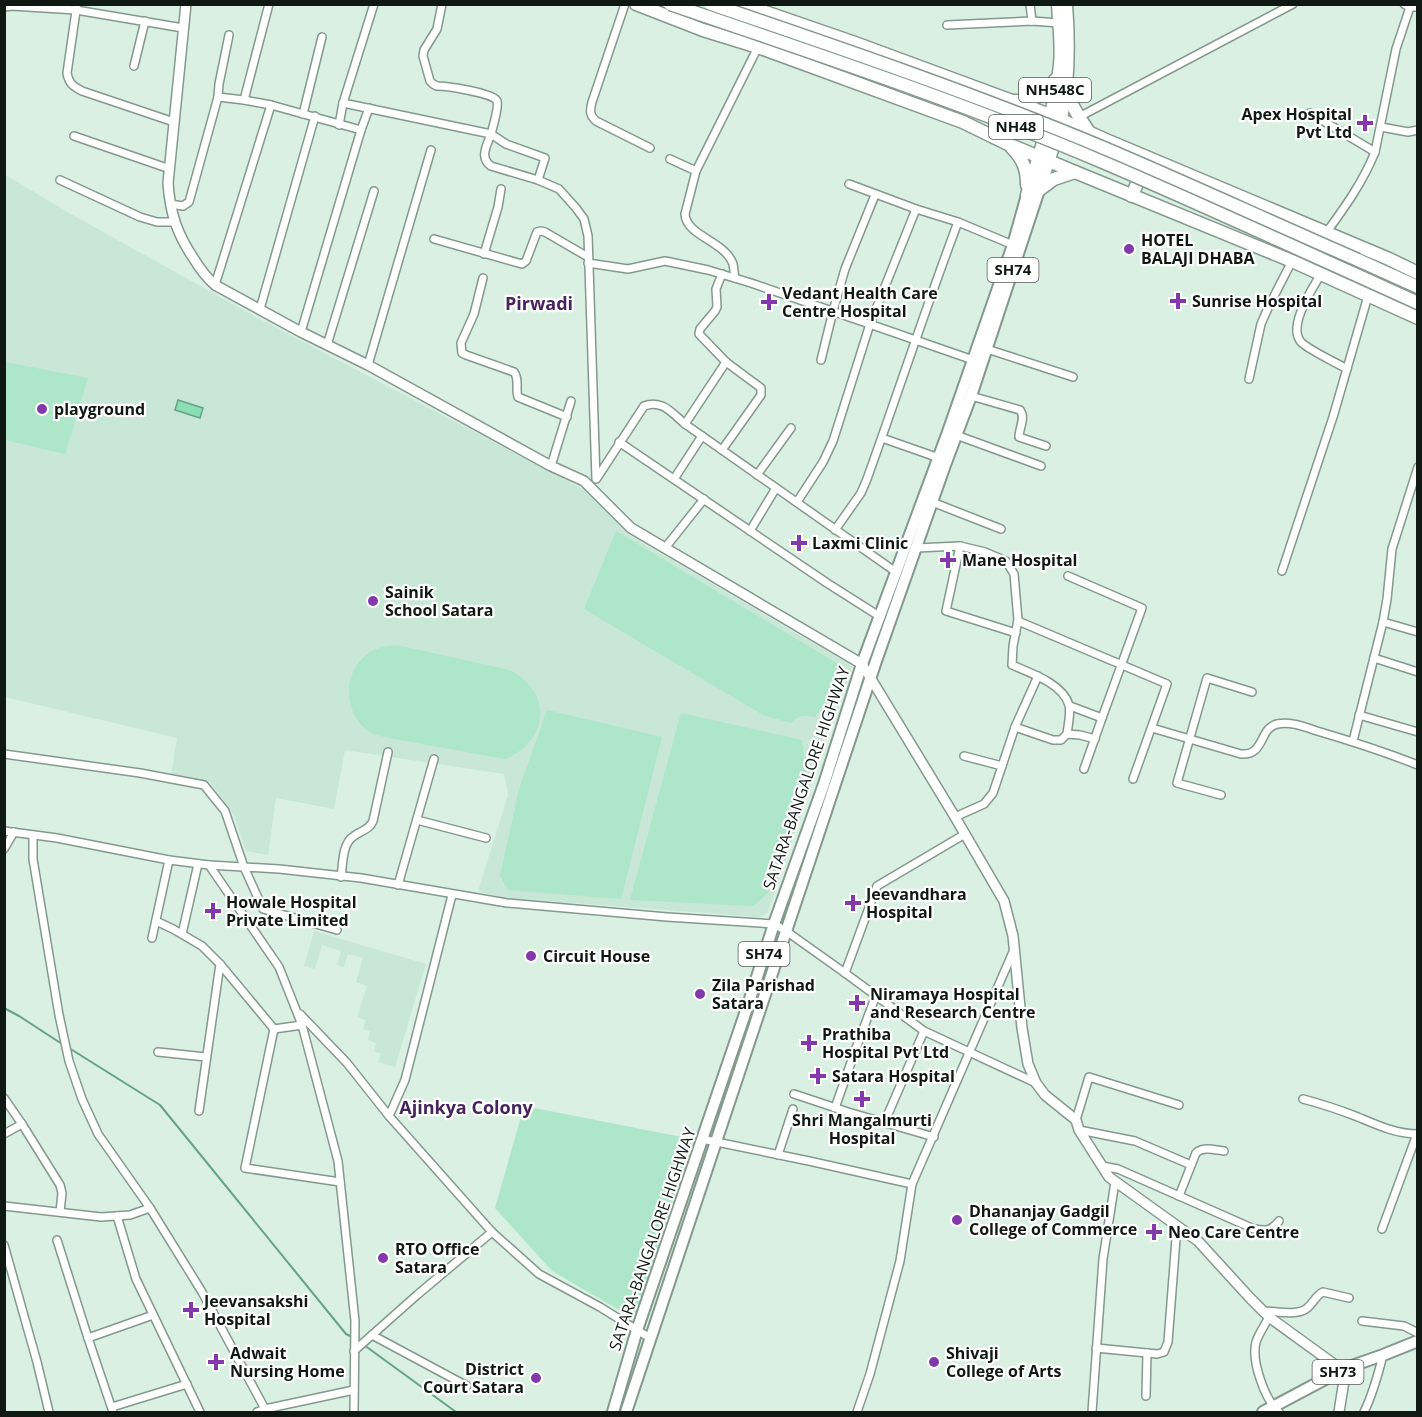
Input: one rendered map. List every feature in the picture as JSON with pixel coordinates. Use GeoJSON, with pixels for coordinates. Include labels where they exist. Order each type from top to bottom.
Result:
{"type":"FeatureCollection","features":[{"type":"Feature","properties":{"kind":"highway"},"geometry":{"type":"LineString","coordinates":[[636,4],[963,122],[1043,159],[1292,261],[1418,318]]}},
{"type":"Feature","properties":{"kind":"highway","name":"NH48"},"geometry":{"type":"LineString","coordinates":[[670,4],[847,64],[1098,160],[1418,303]]}},
{"type":"Feature","properties":{"kind":"highway","name":"NH48"},"geometry":{"type":"LineString","coordinates":[[711,4],[852,52],[1103,148],[1418,287]]}},
{"type":"Feature","properties":{"kind":"highway"},"geometry":{"type":"LineString","coordinates":[[742,4],[1055,117],[1418,273]]}},
{"type":"Feature","properties":{"kind":"highway","name":"NH548C"},"geometry":{"type":"LineString","coordinates":[[1055,117],[1060,65],[1058,4]]}},
{"type":"Feature","properties":{"kind":"highway","name":"NH548C"},"geometry":{"type":"LineString","coordinates":[[1043,159],[1065,92],[1069,50],[1066,4]]}},
{"type":"Feature","properties":{"kind":"highway"},"geometry":{"type":"LineString","coordinates":[[1010,100],[1022,101],[1045,93],[1054,82],[1060,65]]}},
{"type":"Feature","properties":{"kind":"highway"},"geometry":{"type":"LineString","coordinates":[[1065,92],[1089,133]]}},
{"type":"Feature","properties":{"kind":"highway"},"geometry":{"type":"LineString","coordinates":[[1008,144],[1020,155],[1033,193],[1054,179],[1075,172]]}},
{"type":"Feature","properties":{"kind":"highway"},"geometry":{"type":"LineString","coordinates":[[1132,196],[1147,158]]}},
{"type":"Feature","properties":{"kind":"highway","name":"SATARA-BANGALORE HIGHWAY"},"geometry":{"type":"LineString","coordinates":[[1033,193],[1043,159]]}},
{"type":"Feature","properties":{"kind":"main road","name":"SATARA-BANGALORE HIGHWAY"},"geometry":{"type":"LineString","coordinates":[[626,1413],[870,678],[971,396],[978,362],[1013,245],[1033,193]]}},
{"type":"Feature","properties":{"kind":"main road","name":"SATARA-BANGALORE HIGHWAY"},"geometry":{"type":"LineString","coordinates":[[613,1413],[637,1330],[774,924],[824,784],[862,664],[939,458],[978,362],[987,350],[1033,193]]}},
{"type":"Feature","properties":{"kind":"main road","name":"SH73"},"geometry":{"type":"LineString","coordinates":[[1271,1411],[1344,1369],[1418,1341]]}},
{"type":"Feature","properties":{"kind":"street"},"geometry":{"type":"LineString","coordinates":[[186,4],[168,183],[170,204],[182,242],[205,276],[215,285],[301,332],[551,466],[584,481],[631,528],[862,664],[1004,901],[1010,918],[1028,1064],[1036,1083],[1078,1125],[1109,1177],[1198,1241],[1266,1314],[1344,1369],[1339,1413]]}},
{"type":"Feature","properties":{"kind":"street"},"geometry":{"type":"LineString","coordinates":[[244,100],[269,4]]}},
{"type":"Feature","properties":{"kind":"street"},"geometry":{"type":"LineString","coordinates":[[339,125],[343,103],[374,4]]}},
{"type":"Feature","properties":{"kind":"street"},"geometry":{"type":"LineString","coordinates":[[442,4],[436,28],[423,56],[430,81],[437,86],[495,98],[497,106],[484,154],[487,164],[559,189],[584,219],[588,236],[596,479]]}},
{"type":"Feature","properties":{"kind":"street"},"geometry":{"type":"LineString","coordinates":[[625,4],[592,102],[591,115],[596,121],[650,148]]}},
{"type":"Feature","properties":{"kind":"street"},"geometry":{"type":"LineString","coordinates":[[1030,4],[1032,21]]}},
{"type":"Feature","properties":{"kind":"street"},"geometry":{"type":"LineString","coordinates":[[1079,117],[1293,4]]}},
{"type":"Feature","properties":{"kind":"street"},"geometry":{"type":"LineString","coordinates":[[1326,233],[1350,200],[1370,166],[1381,127],[1396,49],[1410,6]]}},
{"type":"Feature","properties":{"kind":"street"},"geometry":{"type":"LineString","coordinates":[[4,7],[77,7],[183,28]]}},
{"type":"Feature","properties":{"kind":"street"},"geometry":{"type":"LineString","coordinates":[[77,7],[67,73],[72,85],[82,91],[174,122]]}},
{"type":"Feature","properties":{"kind":"street"},"geometry":{"type":"LineString","coordinates":[[134,66],[145,21]]}},
{"type":"Feature","properties":{"kind":"street"},"geometry":{"type":"LineString","coordinates":[[947,25],[1032,21],[1059,23]]}},
{"type":"Feature","properties":{"kind":"street"},"geometry":{"type":"LineString","coordinates":[[170,204],[183,206],[189,202],[218,97],[229,35]]}},
{"type":"Feature","properties":{"kind":"street"},"geometry":{"type":"LineString","coordinates":[[303,114],[321,37]]}},
{"type":"Feature","properties":{"kind":"street"},"geometry":{"type":"LineString","coordinates":[[735,278],[733,263],[727,255],[689,226],[685,220],[685,214],[696,171],[758,47]]}},
{"type":"Feature","properties":{"kind":"street"},"geometry":{"type":"LineString","coordinates":[[218,97],[271,105],[361,130]]}},
{"type":"Feature","properties":{"kind":"street"},"geometry":{"type":"LineString","coordinates":[[343,103],[491,134],[506,144],[545,158],[538,180]]}},
{"type":"Feature","properties":{"kind":"street"},"geometry":{"type":"LineString","coordinates":[[215,285],[271,105]]}},
{"type":"Feature","properties":{"kind":"street"},"geometry":{"type":"LineString","coordinates":[[301,332],[369,108]]}},
{"type":"Feature","properties":{"kind":"street"},"geometry":{"type":"LineString","coordinates":[[1310,113],[1375,152]]}},
{"type":"Feature","properties":{"kind":"street"},"geometry":{"type":"LineString","coordinates":[[260,309],[315,116]]}},
{"type":"Feature","properties":{"kind":"street"},"geometry":{"type":"LineString","coordinates":[[1381,127],[1408,132],[1418,130]]}},
{"type":"Feature","properties":{"kind":"street"},"geometry":{"type":"LineString","coordinates":[[74,136],[170,169]]}},
{"type":"Feature","properties":{"kind":"street"},"geometry":{"type":"LineString","coordinates":[[368,366],[432,150]]}},
{"type":"Feature","properties":{"kind":"street"},"geometry":{"type":"LineString","coordinates":[[670,159],[696,171]]}},
{"type":"Feature","properties":{"kind":"street"},"geometry":{"type":"LineString","coordinates":[[60,180],[140,217],[157,222],[175,222]]}},
{"type":"Feature","properties":{"kind":"street"},"geometry":{"type":"LineString","coordinates":[[849,184],[875,195],[958,222],[1013,245]]}},
{"type":"Feature","properties":{"kind":"street"},"geometry":{"type":"LineString","coordinates":[[484,254],[501,189]]}},
{"type":"Feature","properties":{"kind":"street"},"geometry":{"type":"LineString","coordinates":[[327,345],[374,191]]}},
{"type":"Feature","properties":{"kind":"street"},"geometry":{"type":"LineString","coordinates":[[821,360],[845,269],[875,195]]}},
{"type":"Feature","properties":{"kind":"street"},"geometry":{"type":"LineString","coordinates":[[797,502],[834,441],[870,324],[916,209]]}},
{"type":"Feature","properties":{"kind":"street"},"geometry":{"type":"LineString","coordinates":[[835,530],[861,493],[867,479],[958,222]]}},
{"type":"Feature","properties":{"kind":"street"},"geometry":{"type":"LineString","coordinates":[[434,239],[524,263],[537,232],[541,231],[588,260],[628,269],[665,261],[722,274],[978,362]]}},
{"type":"Feature","properties":{"kind":"street"},"geometry":{"type":"LineString","coordinates":[[1249,379],[1261,324],[1292,261]]}},
{"type":"Feature","properties":{"kind":"street"},"geometry":{"type":"LineString","coordinates":[[722,274],[716,289],[717,307],[700,329],[699,334],[726,362],[762,391],[722,450]]}},
{"type":"Feature","properties":{"kind":"street"},"geometry":{"type":"LineString","coordinates":[[1321,274],[1300,315],[1297,337],[1303,344],[1347,369]]}},
{"type":"Feature","properties":{"kind":"street"},"geometry":{"type":"LineString","coordinates":[[483,278],[474,314],[460,344],[462,353],[514,372],[518,379],[516,392],[518,397],[567,417]]}},
{"type":"Feature","properties":{"kind":"street"},"geometry":{"type":"LineString","coordinates":[[1282,571],[1333,417],[1368,296]]}},
{"type":"Feature","properties":{"kind":"street"},"geometry":{"type":"LineString","coordinates":[[987,350],[1073,377]]}},
{"type":"Feature","properties":{"kind":"street"},"geometry":{"type":"LineString","coordinates":[[685,424],[726,362]]}},
{"type":"Feature","properties":{"kind":"street"},"geometry":{"type":"LineString","coordinates":[[971,396],[1020,410],[1023,418],[1018,437],[1046,446]]}},
{"type":"Feature","properties":{"kind":"street"},"geometry":{"type":"LineString","coordinates":[[551,466],[571,401]]}},
{"type":"Feature","properties":{"kind":"street"},"geometry":{"type":"LineString","coordinates":[[591,488],[639,411],[644,406],[655,403],[662,405],[685,424],[896,572]]}},
{"type":"Feature","properties":{"kind":"street"},"geometry":{"type":"LineString","coordinates":[[758,475],[790,428]]}},
{"type":"Feature","properties":{"kind":"street"},"geometry":{"type":"LineString","coordinates":[[956,435],[1041,466]]}},
{"type":"Feature","properties":{"kind":"street"},"geometry":{"type":"LineString","coordinates":[[674,479],[702,436]]}},
{"type":"Feature","properties":{"kind":"street"},"geometry":{"type":"LineString","coordinates":[[882,438],[939,458]]}},
{"type":"Feature","properties":{"kind":"street"},"geometry":{"type":"LineString","coordinates":[[619,442],[879,616]]}},
{"type":"Feature","properties":{"kind":"street"},"geometry":{"type":"LineString","coordinates":[[1353,741],[1383,622],[1392,549],[1418,467]]}},
{"type":"Feature","properties":{"kind":"street"},"geometry":{"type":"LineString","coordinates":[[750,531],[776,488]]}},
{"type":"Feature","properties":{"kind":"street"},"geometry":{"type":"LineString","coordinates":[[665,548],[704,500]]}},
{"type":"Feature","properties":{"kind":"street"},"geometry":{"type":"LineString","coordinates":[[932,502],[1001,529]]}},
{"type":"Feature","properties":{"kind":"street"},"geometry":{"type":"LineString","coordinates":[[960,546],[946,611],[1016,633]]}},
{"type":"Feature","properties":{"kind":"street"},"geometry":{"type":"LineString","coordinates":[[916,548],[960,546],[985,552],[1006,561],[1014,574],[1018,621],[1012,665],[1038,676],[1062,691],[1070,706],[1067,734],[1061,740],[1053,740],[1015,727]]}},
{"type":"Feature","properties":{"kind":"street"},"geometry":{"type":"LineString","coordinates":[[1068,576],[1142,608],[1084,769]]}},
{"type":"Feature","properties":{"kind":"street"},"geometry":{"type":"LineString","coordinates":[[1018,621],[1167,684],[1133,779]]}},
{"type":"Feature","properties":{"kind":"street"},"geometry":{"type":"LineString","coordinates":[[1383,622],[1418,632]]}},
{"type":"Feature","properties":{"kind":"street"},"geometry":{"type":"LineString","coordinates":[[1374,658],[1418,672]]}},
{"type":"Feature","properties":{"kind":"street"},"geometry":{"type":"LineString","coordinates":[[955,816],[984,804],[994,792],[1015,727],[1038,676]]}},
{"type":"Feature","properties":{"kind":"street"},"geometry":{"type":"LineString","coordinates":[[1221,795],[1177,783],[1207,678],[1252,692]]}},
{"type":"Feature","properties":{"kind":"street"},"geometry":{"type":"LineString","coordinates":[[1070,706],[1102,718]]}},
{"type":"Feature","properties":{"kind":"street"},"geometry":{"type":"LineString","coordinates":[[1359,715],[1418,732]]}},
{"type":"Feature","properties":{"kind":"street"},"geometry":{"type":"LineString","coordinates":[[1152,728],[1247,755],[1257,749],[1273,725],[1285,723],[1353,741],[1418,765]]}},
{"type":"Feature","properties":{"kind":"street"},"geometry":{"type":"LineString","coordinates":[[1067,734],[1095,739]]}},
{"type":"Feature","properties":{"kind":"street"},"geometry":{"type":"LineString","coordinates":[[341,877],[349,840],[365,831],[373,821],[388,752]]}},
{"type":"Feature","properties":{"kind":"street"},"geometry":{"type":"LineString","coordinates":[[4,754],[140,773],[204,785],[225,811],[244,867],[263,909],[337,930]]}},
{"type":"Feature","properties":{"kind":"street"},"geometry":{"type":"LineString","coordinates":[[964,756],[1002,765]]}},
{"type":"Feature","properties":{"kind":"street"},"geometry":{"type":"LineString","coordinates":[[398,885],[434,759]]}},
{"type":"Feature","properties":{"kind":"street"},"geometry":{"type":"LineString","coordinates":[[417,819],[486,838]]}},
{"type":"Feature","properties":{"kind":"street"},"geometry":{"type":"LineString","coordinates":[[4,831],[57,838],[169,860],[361,878],[507,903],[774,924],[924,1031],[1036,1083]]}},
{"type":"Feature","properties":{"kind":"street"},"geometry":{"type":"LineString","coordinates":[[4,849],[14,832]]}},
{"type":"Feature","properties":{"kind":"street"},"geometry":{"type":"LineString","coordinates":[[845,973],[877,886],[965,834]]}},
{"type":"Feature","properties":{"kind":"street"},"geometry":{"type":"LineString","coordinates":[[33,835],[33,859],[59,1015],[69,1061],[82,1099],[98,1134],[150,1208],[202,1292],[265,1411]]}},
{"type":"Feature","properties":{"kind":"street"},"geometry":{"type":"LineString","coordinates":[[152,938],[169,860]]}},
{"type":"Feature","properties":{"kind":"street"},"geometry":{"type":"LineString","coordinates":[[182,934],[198,864]]}},
{"type":"Feature","properties":{"kind":"street"},"geometry":{"type":"LineString","coordinates":[[209,865],[279,967],[302,1025],[338,1161],[355,1322],[354,1413]]}},
{"type":"Feature","properties":{"kind":"street"},"geometry":{"type":"LineString","coordinates":[[389,1116],[405,1080],[452,895]]}},
{"type":"Feature","properties":{"kind":"street"},"geometry":{"type":"LineString","coordinates":[[156,921],[173,928],[202,946],[220,963],[274,1029]]}},
{"type":"Feature","properties":{"kind":"street"},"geometry":{"type":"LineString","coordinates":[[857,1413],[870,1374],[900,1261],[912,1184],[1014,950]]}},
{"type":"Feature","properties":{"kind":"street"},"geometry":{"type":"LineString","coordinates":[[199,1111],[220,963]]}},
{"type":"Feature","properties":{"kind":"street"},"geometry":{"type":"LineString","coordinates":[[835,1108],[876,995]]}},
{"type":"Feature","properties":{"kind":"street"},"geometry":{"type":"LineString","coordinates":[[296,1010],[347,1063],[389,1116],[492,1232],[539,1274],[650,1338]]}},
{"type":"Feature","properties":{"kind":"street"},"geometry":{"type":"LineString","coordinates":[[274,1029],[302,1025]]}},
{"type":"Feature","properties":{"kind":"street"},"geometry":{"type":"LineString","coordinates":[[274,1029],[245,1168],[340,1182]]}},
{"type":"Feature","properties":{"kind":"street"},"geometry":{"type":"LineString","coordinates":[[885,1121],[924,1031]]}},
{"type":"Feature","properties":{"kind":"street"},"geometry":{"type":"LineString","coordinates":[[158,1052],[206,1058]]}},
{"type":"Feature","properties":{"kind":"street"},"geometry":{"type":"LineString","coordinates":[[1078,1125],[1089,1077],[1179,1105]]}},
{"type":"Feature","properties":{"kind":"street"},"geometry":{"type":"LineString","coordinates":[[794,1094],[934,1137]]}},
{"type":"Feature","properties":{"kind":"street"},"geometry":{"type":"LineString","coordinates":[[4,1098],[60,1185],[62,1193],[60,1212]]}},
{"type":"Feature","properties":{"kind":"street"},"geometry":{"type":"LineString","coordinates":[[1303,1099],[1388,1129],[1417,1134],[1382,1229]]}},
{"type":"Feature","properties":{"kind":"street"},"geometry":{"type":"LineString","coordinates":[[778,1155],[793,1109]]}},
{"type":"Feature","properties":{"kind":"street"},"geometry":{"type":"LineString","coordinates":[[4,1134],[22,1124]]}},
{"type":"Feature","properties":{"kind":"street"},"geometry":{"type":"LineString","coordinates":[[1078,1125],[1135,1142],[1191,1165]]}},
{"type":"Feature","properties":{"kind":"street"},"geometry":{"type":"LineString","coordinates":[[702,1139],[912,1184]]}},
{"type":"Feature","properties":{"kind":"street"},"geometry":{"type":"LineString","coordinates":[[1179,1196],[1199,1150],[1224,1151]]}},
{"type":"Feature","properties":{"kind":"street"},"geometry":{"type":"LineString","coordinates":[[1102,1166],[1118,1169],[1254,1229],[1270,1230],[1279,1221]]}},
{"type":"Feature","properties":{"kind":"street"},"geometry":{"type":"LineString","coordinates":[[1092,1413],[1103,1258],[1115,1182]]}},
{"type":"Feature","properties":{"kind":"street"},"geometry":{"type":"LineString","coordinates":[[4,1206],[101,1217],[130,1215],[150,1208]]}},
{"type":"Feature","properties":{"kind":"street"},"geometry":{"type":"LineString","coordinates":[[117,1216],[136,1278],[200,1413]]}},
{"type":"Feature","properties":{"kind":"street"},"geometry":{"type":"LineString","coordinates":[[1096,1348],[1157,1354],[1164,1352],[1168,1342],[1177,1226]]}},
{"type":"Feature","properties":{"kind":"street"},"geometry":{"type":"LineString","coordinates":[[354,1351],[492,1232]]}},
{"type":"Feature","properties":{"kind":"street"},"geometry":{"type":"LineString","coordinates":[[57,1240],[112,1410],[187,1384]]}},
{"type":"Feature","properties":{"kind":"street"},"geometry":{"type":"LineString","coordinates":[[4,1245],[49,1413]]}},
{"type":"Feature","properties":{"kind":"street"},"geometry":{"type":"LineString","coordinates":[[1266,1314],[1302,1311],[1323,1292],[1349,1298]]}},
{"type":"Feature","properties":{"kind":"street"},"geometry":{"type":"LineString","coordinates":[[1266,1314],[1256,1342],[1255,1362],[1271,1411]]}},
{"type":"Feature","properties":{"kind":"street"},"geometry":{"type":"LineString","coordinates":[[88,1338],[153,1315]]}},
{"type":"Feature","properties":{"kind":"street"},"geometry":{"type":"LineString","coordinates":[[1362,1321],[1404,1326],[1418,1333]]}},
{"type":"Feature","properties":{"kind":"street"},"geometry":{"type":"LineString","coordinates":[[372,1335],[467,1386]]}},
{"type":"Feature","properties":{"kind":"street"},"geometry":{"type":"LineString","coordinates":[[1146,1396],[1147,1353]]}},
{"type":"Feature","properties":{"kind":"street"},"geometry":{"type":"LineString","coordinates":[[1364,1413],[1383,1355]]}},
{"type":"Feature","properties":{"kind":"street"},"geometry":{"type":"LineString","coordinates":[[257,1413],[354,1390]]}},
{"type":"Feature","properties":{"kind":"shaded area","name":"Sainik School Satara"},"geometry":{"type":"Polygon","coordinates":[[[4,174],[69,213],[258,318],[590,493],[629,535],[852,666],[834,723],[824,722],[820,735],[825,742],[768,912],[760,917],[504,898],[478,891],[508,795],[504,774],[345,750],[334,809],[276,798],[268,855],[246,851],[234,815],[210,782],[171,775],[177,738],[5,697],[4,174]]]}},
{"type":"Feature","properties":{"kind":"shaded area","name":"playground"},"geometry":{"type":"Polygon","coordinates":[[[5,362],[88,378],[65,454],[5,440],[5,362]]]}},
{"type":"Feature","properties":{"kind":"shaded area"},"geometry":{"type":"Polygon","coordinates":[[[178,400],[203,408],[200,418],[175,410],[178,400]]]}},
{"type":"Feature","properties":{"kind":"shaded area"},"geometry":{"type":"Polygon","coordinates":[[[616,531],[843,667],[836,687],[815,717],[802,716],[791,723],[765,716],[584,609],[616,531]]]}},
{"type":"Feature","properties":{"kind":"shaded area"},"geometry":{"type":"Polygon","coordinates":[[[397,645],[510,670],[524,680],[534,691],[539,704],[540,716],[537,729],[530,741],[520,751],[505,759],[389,738],[369,732],[353,713],[350,703],[349,692],[353,672],[366,655],[381,648],[397,645]]]}},
{"type":"Feature","properties":{"kind":"shaded area"},"geometry":{"type":"Polygon","coordinates":[[[547,710],[662,737],[621,899],[508,890],[500,876],[519,789],[547,710]]]}},
{"type":"Feature","properties":{"kind":"shaded area"},"geometry":{"type":"Polygon","coordinates":[[[681,713],[802,740],[807,778],[769,892],[753,906],[630,900],[681,713]]]}},
{"type":"Feature","properties":{"kind":"shaded area"},"geometry":{"type":"Polygon","coordinates":[[[314,931],[426,964],[395,1067],[378,1062],[381,1054],[374,1051],[376,1043],[368,1040],[370,1031],[363,1029],[366,1020],[357,1017],[367,986],[356,982],[363,958],[348,954],[344,967],[337,965],[341,951],[322,945],[315,969],[304,966],[314,931]]]}},
{"type":"Feature","properties":{"kind":"shaded area"},"geometry":{"type":"Polygon","coordinates":[[[524,1106],[692,1139],[635,1319],[552,1271],[495,1208],[524,1106]]]}},
{"type":"Feature","properties":{"kind":"waterway"},"geometry":{"type":"LineString","coordinates":[[4,1008],[62,1044]]}},
{"type":"Feature","properties":{"kind":"waterway"},"geometry":{"type":"LineString","coordinates":[[69,1048],[160,1105],[346,1334],[352,1337]]}},
{"type":"Feature","properties":{"kind":"waterway"},"geometry":{"type":"LineString","coordinates":[[364,1345],[456,1412]]}},
{"type":"Feature","properties":{"kind":"place","name":"Apex Hospital Pvt Ltd"},"geometry":{"type":"Point","coordinates":[1365,123]}},
{"type":"Feature","properties":{"kind":"place","name":"HOTEL BALAJI DHABA"},"geometry":{"type":"Point","coordinates":[1129,249]}},
{"type":"Feature","properties":{"kind":"place","name":"Sunrise Hospital"},"geometry":{"type":"Point","coordinates":[1178,301]}},
{"type":"Feature","properties":{"kind":"place","name":"Vedant Health Care Centre Hospital"},"geometry":{"type":"Point","coordinates":[769,302]}},
{"type":"Feature","properties":{"kind":"place","name":"playground"},"geometry":{"type":"Point","coordinates":[42,409]}},
{"type":"Feature","properties":{"kind":"place","name":"Laxmi Clinic"},"geometry":{"type":"Point","coordinates":[799,543]}},
{"type":"Feature","properties":{"kind":"place","name":"Mane Hospital"},"geometry":{"type":"Point","coordinates":[948,560]}},
{"type":"Feature","properties":{"kind":"place","name":"Sainik School Satara"},"geometry":{"type":"Point","coordinates":[373,601]}},
{"type":"Feature","properties":{"kind":"place","name":"Jeevandhara Hospital"},"geometry":{"type":"Point","coordinates":[853,903]}},
{"type":"Feature","properties":{"kind":"place","name":"Howale Hospital Private Limited"},"geometry":{"type":"Point","coordinates":[213,911]}},
{"type":"Feature","properties":{"kind":"place","name":"Circuit House"},"geometry":{"type":"Point","coordinates":[531,956]}},
{"type":"Feature","properties":{"kind":"place","name":"Zila Parishad Satara"},"geometry":{"type":"Point","coordinates":[700,994]}},
{"type":"Feature","properties":{"kind":"place","name":"Niramaya Hospital and Research Centre"},"geometry":{"type":"Point","coordinates":[857,1003]}},
{"type":"Feature","properties":{"kind":"place","name":"Prathiba Hospital Pvt Ltd"},"geometry":{"type":"Point","coordinates":[809,1043]}},
{"type":"Feature","properties":{"kind":"place","name":"Satara Hospital"},"geometry":{"type":"Point","coordinates":[818,1076]}},
{"type":"Feature","properties":{"kind":"place","name":"Shri Mangalmurti Hospital"},"geometry":{"type":"Point","coordinates":[862,1099]}},
{"type":"Feature","properties":{"kind":"place","name":"Dhananjay Gadgil College of Commerce"},"geometry":{"type":"Point","coordinates":[957,1220]}},
{"type":"Feature","properties":{"kind":"place","name":"Neo Care Centre"},"geometry":{"type":"Point","coordinates":[1154,1232]}},
{"type":"Feature","properties":{"kind":"place","name":"RTO Office Satara"},"geometry":{"type":"Point","coordinates":[383,1258]}},
{"type":"Feature","properties":{"kind":"place","name":"Jeevansakshi Hospital"},"geometry":{"type":"Point","coordinates":[191,1310]}},
{"type":"Feature","properties":{"kind":"place","name":"Adwait Nursing Home"},"geometry":{"type":"Point","coordinates":[216,1362]}},
{"type":"Feature","properties":{"kind":"place","name":"Shivaji College of Arts"},"geometry":{"type":"Point","coordinates":[934,1362]}},
{"type":"Feature","properties":{"kind":"place","name":"District Court Satara"},"geometry":{"type":"Point","coordinates":[536,1378]}},
{"type":"Feature","properties":{"kind":"district","name":"Pirwadi"},"geometry":{"type":"Point","coordinates":[539,304]}},
{"type":"Feature","properties":{"kind":"district","name":"Ajinkya Colony"},"geometry":{"type":"Point","coordinates":[466,1108]}}]}
